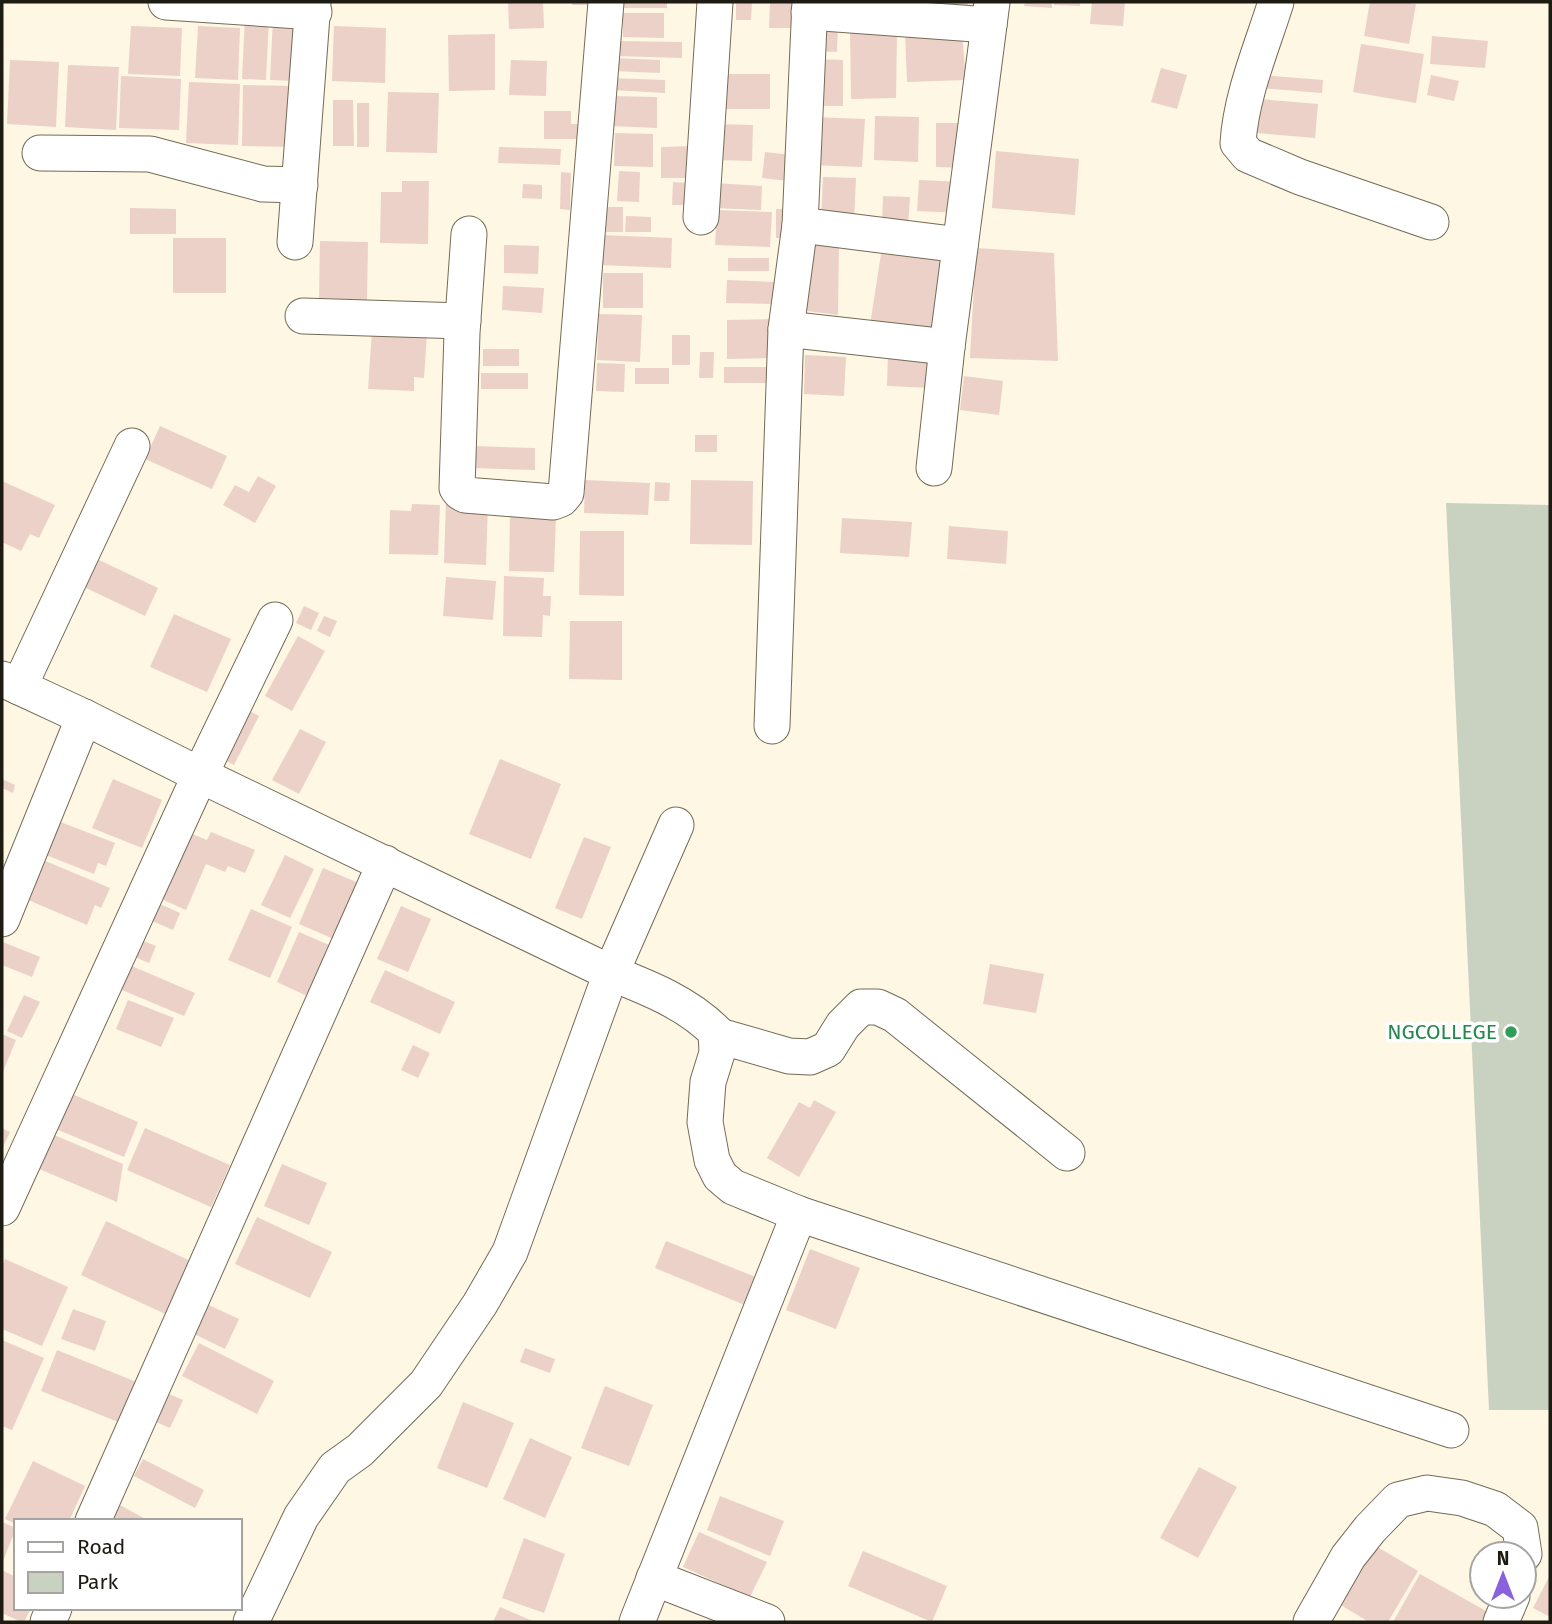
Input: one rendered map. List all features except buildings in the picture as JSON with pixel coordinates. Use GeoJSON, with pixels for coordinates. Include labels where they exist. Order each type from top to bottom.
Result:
{"type":"FeatureCollection","features":[{"type":"Feature","properties":{"kind":"street"},"geometry":{"type":"LineString","coordinates":[[166,2],[314,7],[295,242]]}},
{"type":"Feature","properties":{"kind":"street"},"geometry":{"type":"LineString","coordinates":[[469,234],[457,488],[466,495],[553,502],[566,493],[606,2]]}},
{"type":"Feature","properties":{"kind":"street"},"geometry":{"type":"LineString","coordinates":[[701,217],[715,2]]}},
{"type":"Feature","properties":{"kind":"street"},"geometry":{"type":"LineString","coordinates":[[1276,2],[1246,96],[1238,143],[1248,155],[1300,177],[1431,222]]}},
{"type":"Feature","properties":{"kind":"street"},"geometry":{"type":"LineString","coordinates":[[772,726],[786,330],[800,225],[809,7],[990,13],[934,468]]}},
{"type":"Feature","properties":{"kind":"street"},"geometry":{"type":"LineString","coordinates":[[40,153],[150,154],[263,184],[299,185]]}},
{"type":"Feature","properties":{"kind":"street"},"geometry":{"type":"LineString","coordinates":[[800,225],[960,245]]}},
{"type":"Feature","properties":{"kind":"street"},"geometry":{"type":"LineString","coordinates":[[303,316],[463,321]]}},
{"type":"Feature","properties":{"kind":"street"},"geometry":{"type":"LineString","coordinates":[[786,330],[947,347]]}},
{"type":"Feature","properties":{"kind":"street"},"geometry":{"type":"LineString","coordinates":[[132,446],[10,683],[611,973],[657,991],[703,1018],[716,1032],[717,1054],[708,1082],[705,1122],[712,1160],[720,1176],[733,1187],[799,1214],[1451,1430]]}},
{"type":"Feature","properties":{"kind":"street"},"geometry":{"type":"LineString","coordinates":[[2,1208],[200,775],[275,620]]}},
{"type":"Feature","properties":{"kind":"street"},"geometry":{"type":"LineString","coordinates":[[2,919],[84,717]]}},
{"type":"Feature","properties":{"kind":"street"},"geometry":{"type":"LineString","coordinates":[[251,1622],[302,1517],[335,1468],[359,1450],[426,1384],[480,1304],[510,1252],[611,973],[676,825]]}},
{"type":"Feature","properties":{"kind":"street"},"geometry":{"type":"LineString","coordinates":[[94,1519],[385,863]]}},
{"type":"Feature","properties":{"kind":"street"},"geometry":{"type":"LineString","coordinates":[[716,1035],[789,1056],[810,1057],[828,1049],[843,1025],[861,1007],[878,1007],[895,1015],[1067,1153]]}},
{"type":"Feature","properties":{"kind":"street"},"geometry":{"type":"LineString","coordinates":[[636,1622],[799,1214]]}},
{"type":"Feature","properties":{"kind":"street"},"geometry":{"type":"LineString","coordinates":[[1311,1622],[1348,1557],[1398,1500],[1427,1493],[1462,1498],[1495,1508],[1520,1528],[1522,1540]]}},
{"type":"Feature","properties":{"kind":"street"},"geometry":{"type":"LineString","coordinates":[[654,1578],[767,1622]]}},
{"type":"Feature","properties":{"kind":"green space","name":"NGCOLLEGE"},"geometry":{"type":"Polygon","coordinates":[[[1446,503],[1550,505],[1550,1410],[1489,1410],[1446,503]]]}},
{"type":"Feature","properties":{"kind":"place","name":"NGCOLLEGE"},"geometry":{"type":"Point","coordinates":[1511,1032]}}]}
